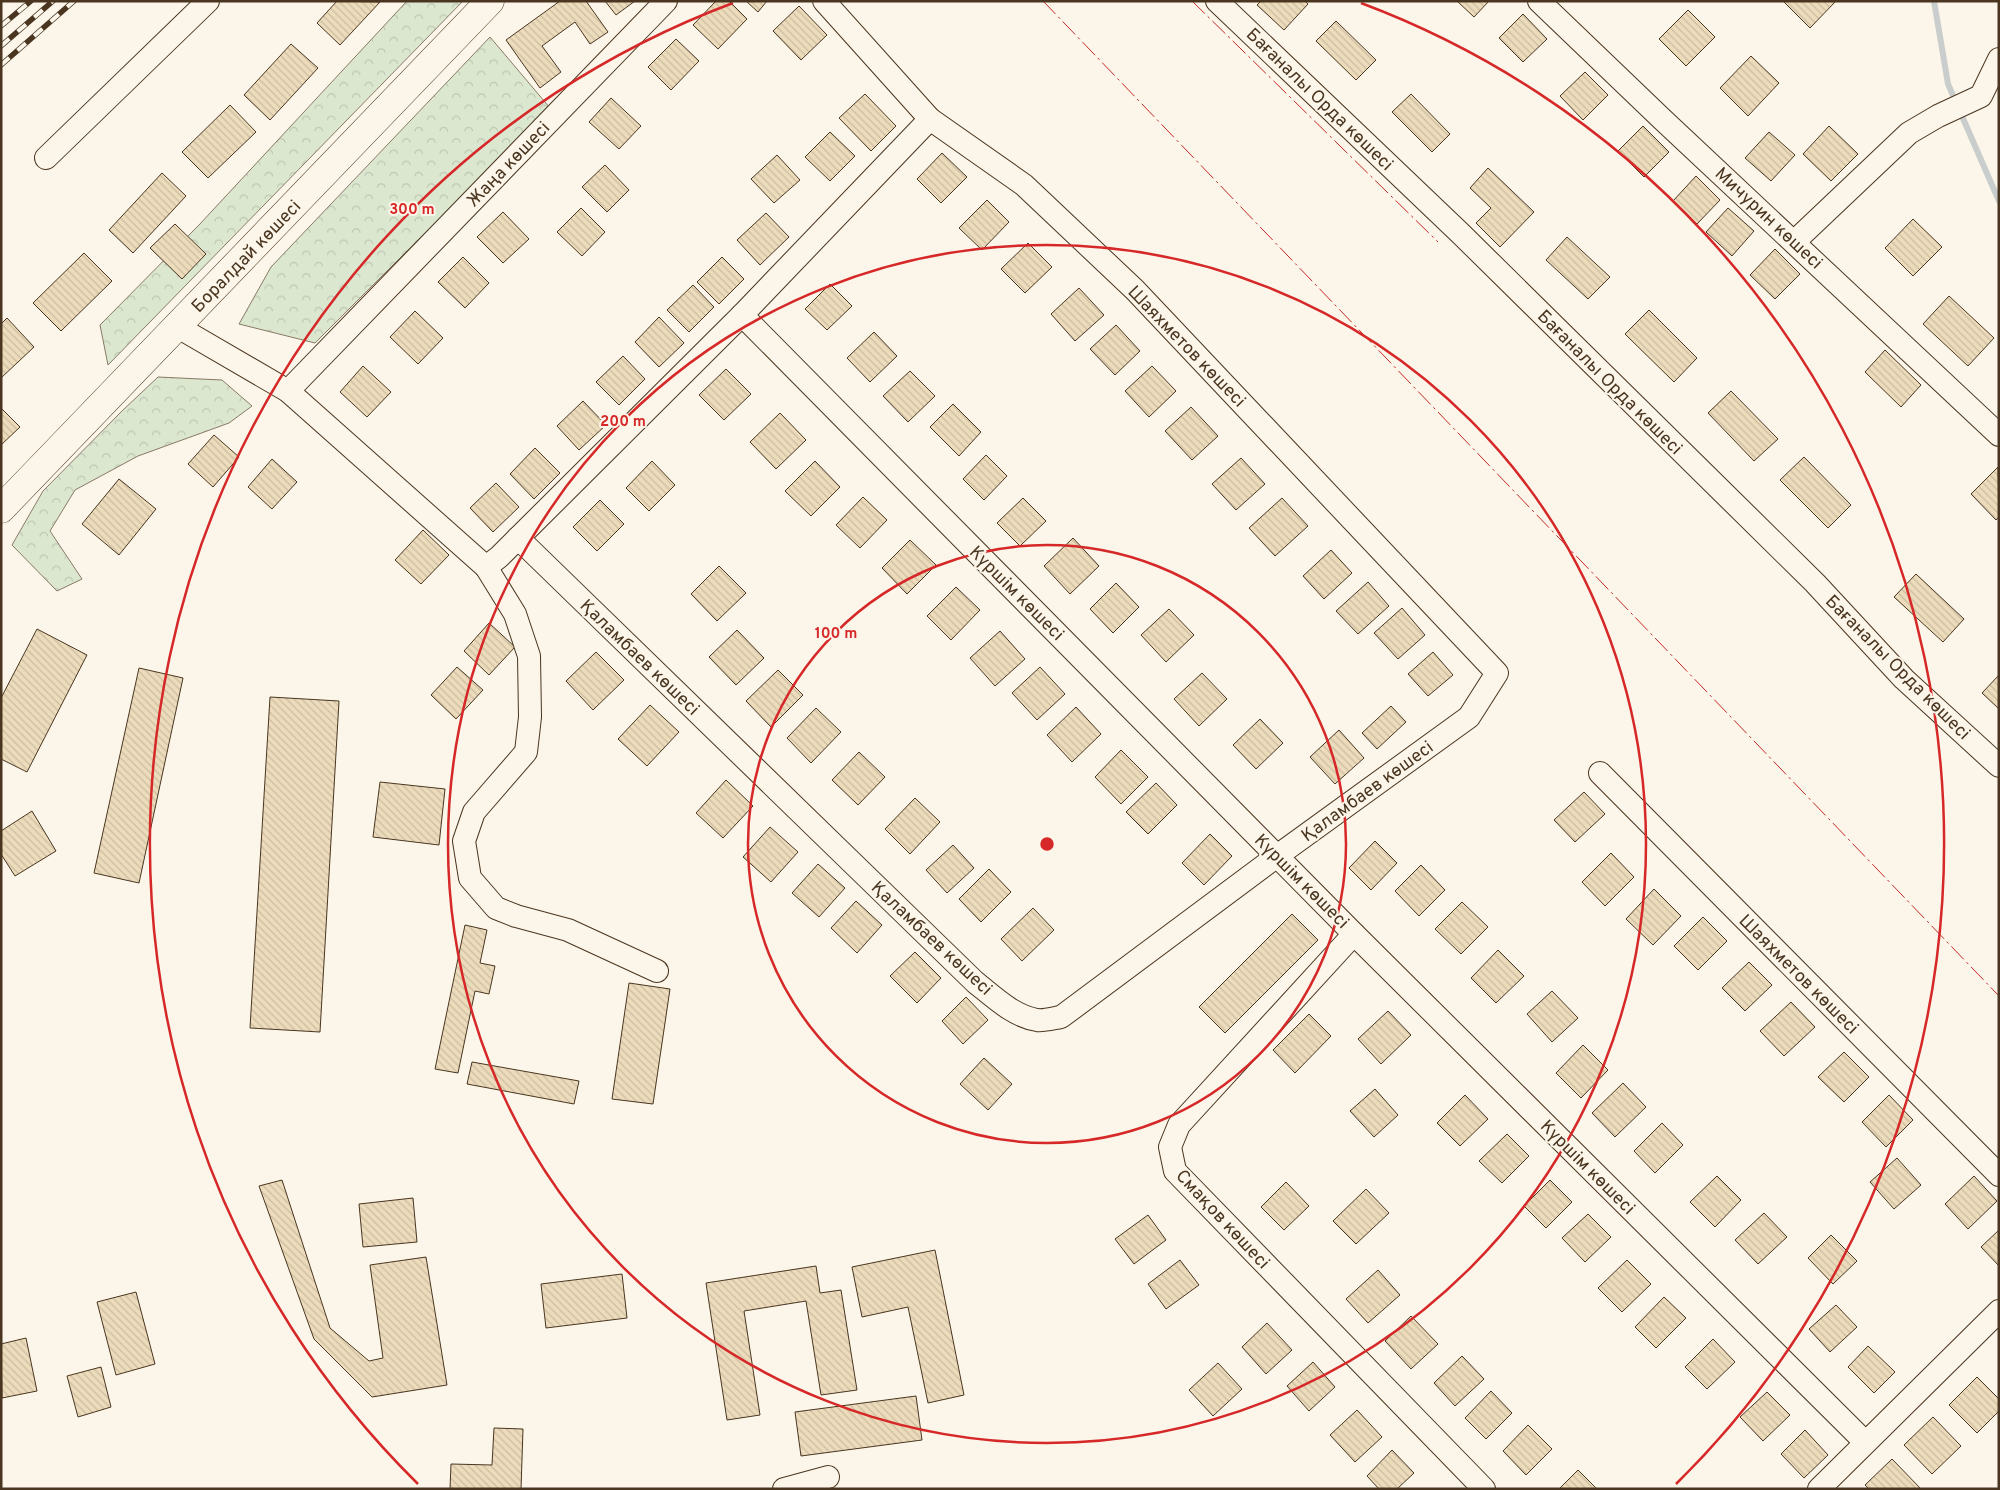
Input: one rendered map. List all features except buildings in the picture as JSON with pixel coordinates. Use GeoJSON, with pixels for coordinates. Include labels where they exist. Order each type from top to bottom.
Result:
{"type":"FeatureCollection","features":[{"type":"Feature","properties":{"kind":"main road","name":"Боралдай көшесі"},"geometry":{"type":"LineString","coordinates":[[1,509],[490,1]]}},
{"type":"Feature","properties":{"kind":"street"},"geometry":{"type":"LineString","coordinates":[[46,158],[208,1]]}},
{"type":"Feature","properties":{"kind":"street","name":"Жаңа көшесі"},"geometry":{"type":"LineString","coordinates":[[288,391],[666,1]]}},
{"type":"Feature","properties":{"kind":"street","name":"Шаяхметов көшесі"},"geometry":{"type":"LineString","coordinates":[[824,1],[930,119],[1024,185],[1135,290],[1497,673],[1469,717]]}},
{"type":"Feature","properties":{"kind":"street","name":"Бағаналы Орда көшесі"},"geometry":{"type":"LineString","coordinates":[[1217,1],[1460,233],[1815,583],[1904,679],[1999,766]]}},
{"type":"Feature","properties":{"kind":"street","name":"Мичурин көшесі"},"geometry":{"type":"LineString","coordinates":[[1539,1],[1999,435]]}},
{"type":"Feature","properties":{"kind":"street"},"geometry":{"type":"LineString","coordinates":[[1794,242],[1908,133],[1938,116],[1981,96],[1999,59]]}},
{"type":"Feature","properties":{"kind":"street"},"geometry":{"type":"LineString","coordinates":[[486,567],[518,538],[742,315],[930,119]]}},
{"type":"Feature","properties":{"kind":"street","name":"Күршім көшесі"},"geometry":{"type":"LineString","coordinates":[[742,315],[1354,934],[1865,1442]]}},
{"type":"Feature","properties":{"kind":"street"},"geometry":{"type":"LineString","coordinates":[[178,327],[288,391],[486,567],[515,614],[529,656],[530,717],[526,752],[474,812],[464,841],[470,878],[496,908],[516,916],[568,930],[657,971]]}},
{"type":"Feature","properties":{"kind":"street","name":"Қаламбаев көшесі"},"geometry":{"type":"LineString","coordinates":[[518,538],[975,982],[1022,1016],[1039,1020],[1061,1017],[1277,856],[1469,717]]}},
{"type":"Feature","properties":{"kind":"street","name":"Шаяхметов көшесі"},"geometry":{"type":"LineString","coordinates":[[1600,773],[1999,1175]]}},
{"type":"Feature","properties":{"kind":"street","name":"Смақов көшесі"},"geometry":{"type":"LineString","coordinates":[[1354,934],[1179,1125],[1170,1147],[1175,1171],[1484,1489]]}},
{"type":"Feature","properties":{"kind":"street"},"geometry":{"type":"LineString","coordinates":[[1819,1489],[1999,1311]]}},
{"type":"Feature","properties":{"kind":"street"},"geometry":{"type":"LineString","coordinates":[[784,1489],[828,1476]]}},
{"type":"Feature","properties":{"kind":"green space"},"geometry":{"type":"Polygon","coordinates":[[[407,1],[463,1],[108,365],[100,325],[199,225],[407,1]]]}},
{"type":"Feature","properties":{"kind":"green space"},"geometry":{"type":"Polygon","coordinates":[[[490,37],[550,108],[315,343],[239,324],[271,267],[490,37]]]}},
{"type":"Feature","properties":{"kind":"green space"},"geometry":{"type":"Polygon","coordinates":[[[158,377],[222,380],[252,406],[229,423],[138,456],[75,490],[50,531],[82,579],[57,591],[12,545],[43,491],[158,377]]]}},
{"type":"Feature","properties":{"kind":"waterway"},"geometry":{"type":"LineString","coordinates":[[1934,1],[1948,84],[1999,201]]}},
{"type":"Feature","properties":{"kind":"railway"},"geometry":{"type":"LineString","coordinates":[[1,26],[31,1]]}},
{"type":"Feature","properties":{"kind":"railway"},"geometry":{"type":"LineString","coordinates":[[1,46],[53,1]]}},
{"type":"Feature","properties":{"kind":"railway"},"geometry":{"type":"LineString","coordinates":[[1,65],[74,1]]}},
{"type":"Feature","properties":{"kind":"power"},"geometry":{"type":"LineString","coordinates":[[1043,1],[1999,996]]}},
{"type":"Feature","properties":{"kind":"power"},"geometry":{"type":"LineString","coordinates":[[1192,1],[1438,242]]}}]}
